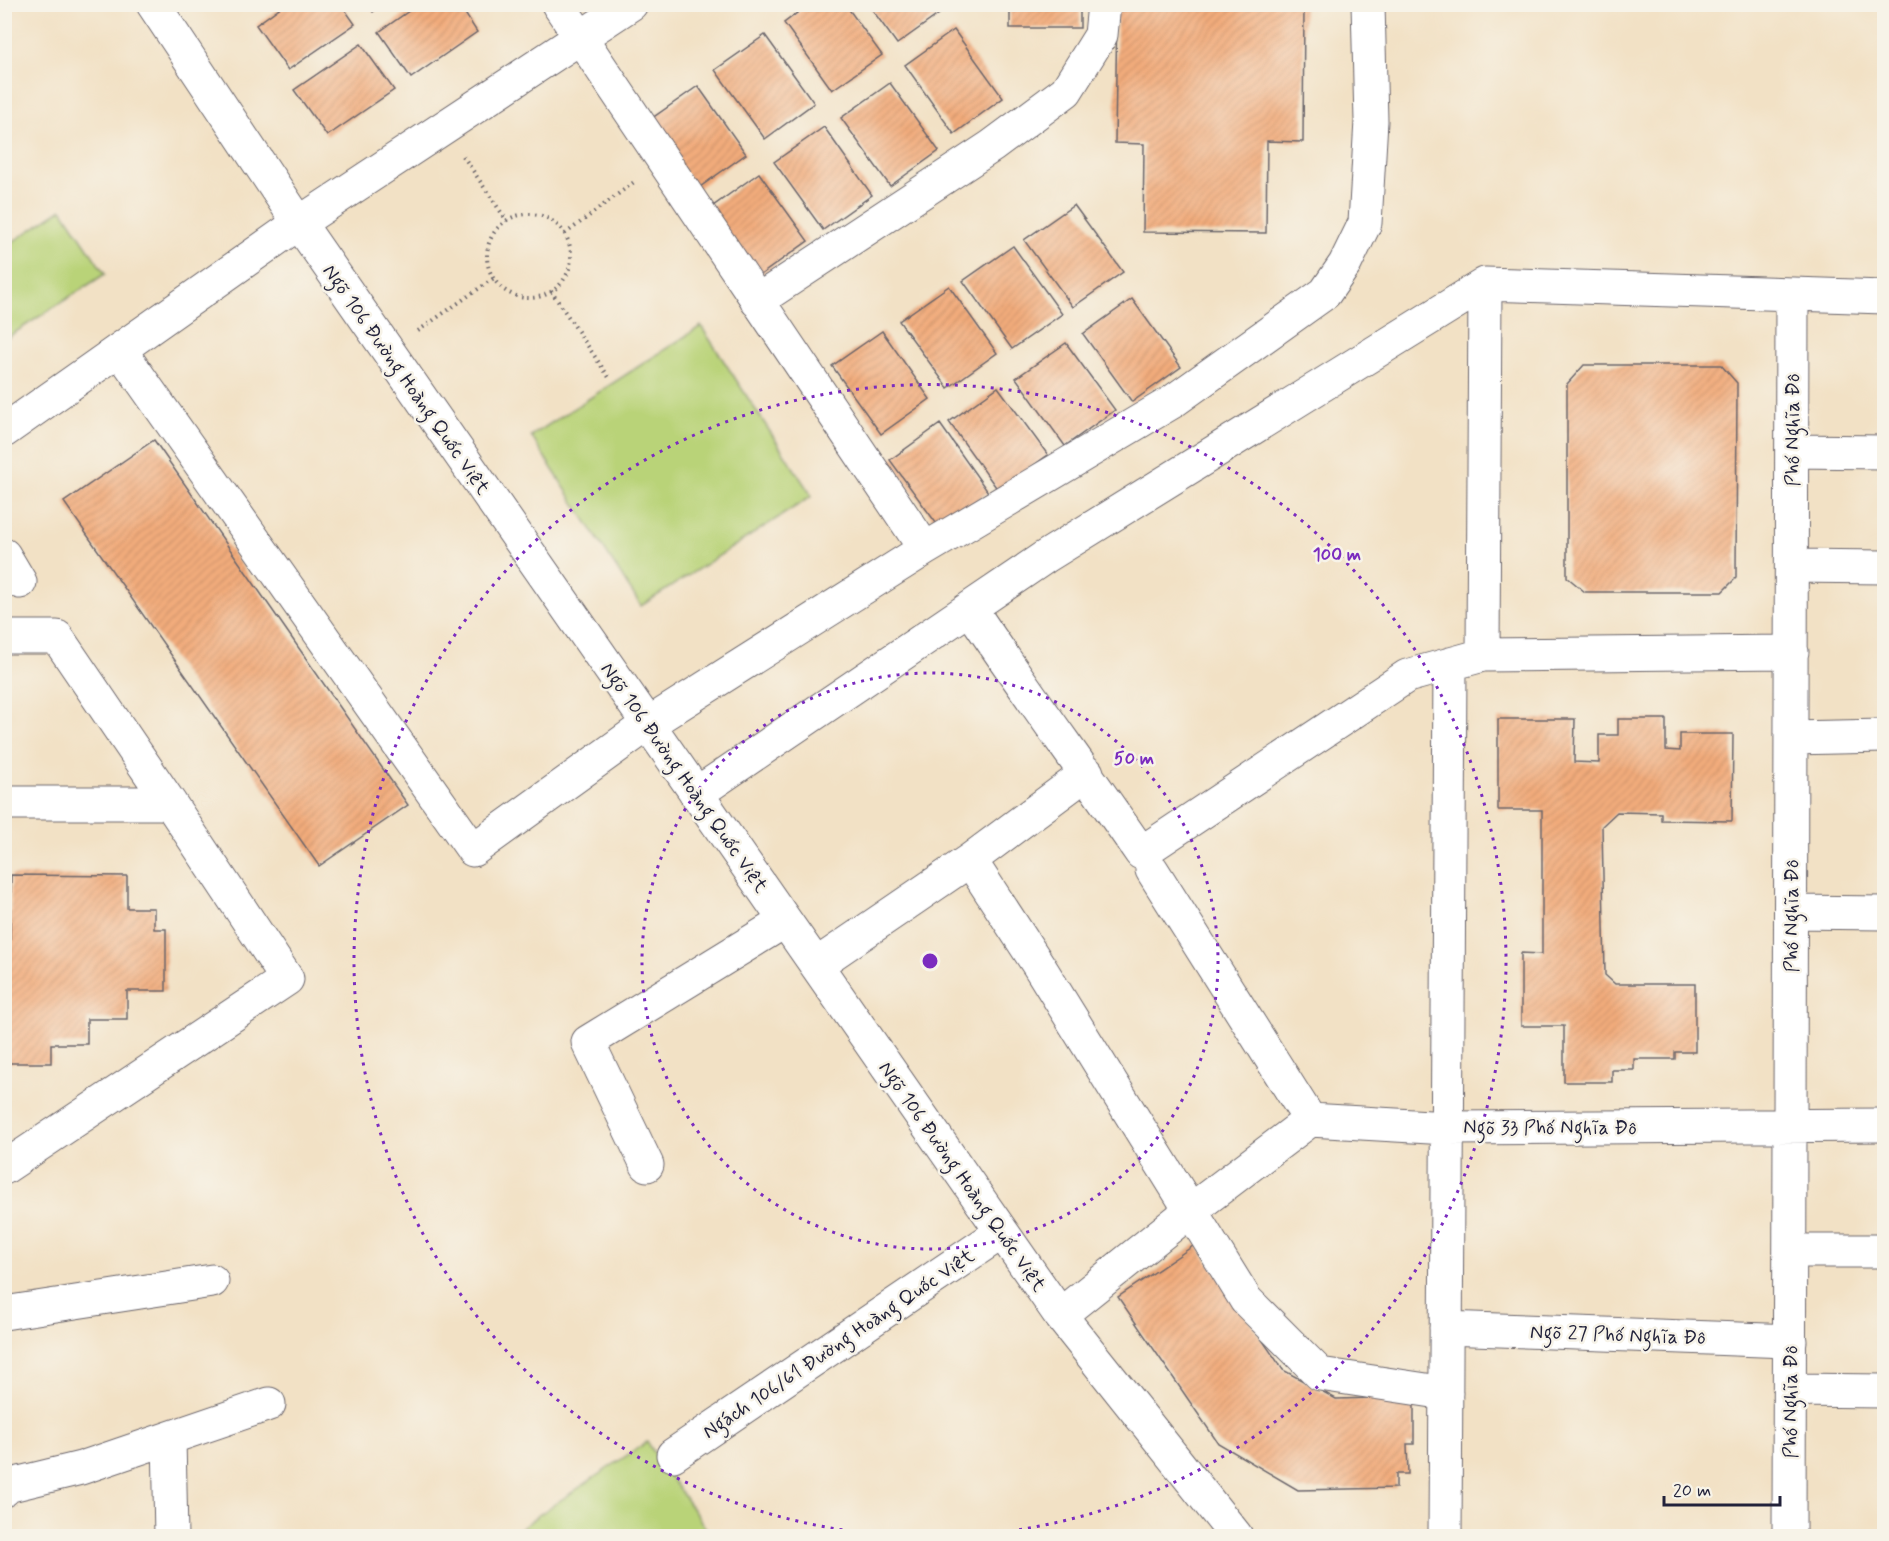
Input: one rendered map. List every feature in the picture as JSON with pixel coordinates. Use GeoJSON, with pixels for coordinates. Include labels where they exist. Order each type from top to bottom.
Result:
{"type":"FeatureCollection","features":[{"type":"Feature","properties":{"kind":"street","name":"Ngõ 106 Đường Hoàng Quốc Việt"},"geometry":{"type":"LineString","coordinates":[[153,4],[299,223],[1060,1315],[1236,1536]]}},
{"type":"Feature","properties":{"kind":"street"},"geometry":{"type":"LineString","coordinates":[[558,4],[925,549]]}},
{"type":"Feature","properties":{"kind":"street"},"geometry":{"type":"LineString","coordinates":[[4,432],[299,223],[632,4]]}},
{"type":"Feature","properties":{"kind":"street"},"geometry":{"type":"LineString","coordinates":[[757,301],[992,146],[1066,92],[1101,35],[1104,4]]}},
{"type":"Feature","properties":{"kind":"street"},"geometry":{"type":"LineString","coordinates":[[120,350],[473,850],[648,724],[925,549],[1172,402],[1324,293],[1346,264],[1365,223],[1371,121],[1368,4]]}},
{"type":"Feature","properties":{"kind":"street"},"geometry":{"type":"LineString","coordinates":[[1483,655],[1485,284]]}},
{"type":"Feature","properties":{"kind":"street"},"geometry":{"type":"LineString","coordinates":[[696,794],[1045,557],[1485,284],[1884,297]]}},
{"type":"Feature","properties":{"kind":"street","name":"Phố Nghĩa Đô"},"geometry":{"type":"LineString","coordinates":[[1789,1536],[1792,295]]}},
{"type":"Feature","properties":{"kind":"street"},"geometry":{"type":"LineString","coordinates":[[1792,451],[1884,452]]}},
{"type":"Feature","properties":{"kind":"street"},"geometry":{"type":"LineString","coordinates":[[1792,566],[1884,567]]}},
{"type":"Feature","properties":{"kind":"street"},"geometry":{"type":"LineString","coordinates":[[970,608],[1087,773],[1310,1120],[1060,1315]]}},
{"type":"Feature","properties":{"kind":"street"},"geometry":{"type":"LineString","coordinates":[[4,637],[57,637],[286,979],[4,1168]]}},
{"type":"Feature","properties":{"kind":"street"},"geometry":{"type":"LineString","coordinates":[[1146,862],[1407,676],[1483,655],[1792,652]]}},
{"type":"Feature","properties":{"kind":"street"},"geometry":{"type":"LineString","coordinates":[[1445,1536],[1450,664]]}},
{"type":"Feature","properties":{"kind":"street"},"geometry":{"type":"LineString","coordinates":[[1791,738],[1884,736]]}},
{"type":"Feature","properties":{"kind":"street"},"geometry":{"type":"LineString","coordinates":[[816,965],[970,860],[1087,773]]}},
{"type":"Feature","properties":{"kind":"street"},"geometry":{"type":"LineString","coordinates":[[4,803],[170,803]]}},
{"type":"Feature","properties":{"kind":"street"},"geometry":{"type":"LineString","coordinates":[[970,860],[1246,1300],[1320,1374],[1446,1394]]}},
{"type":"Feature","properties":{"kind":"street"},"geometry":{"type":"LineString","coordinates":[[1791,912],[1884,913]]}},
{"type":"Feature","properties":{"kind":"street"},"geometry":{"type":"LineString","coordinates":[[647,1165],[588,1042],[785,921]]}},
{"type":"Feature","properties":{"kind":"street","name":"Ngõ 33 Phố Nghĩa Đô"},"geometry":{"type":"LineString","coordinates":[[1310,1120],[1447,1128],[1884,1125]]}},
{"type":"Feature","properties":{"kind":"street","name":"Ngách 106/61 Đường Hoàng Quốc Việt"},"geometry":{"type":"LineString","coordinates":[[673,1455],[1002,1232]]}},
{"type":"Feature","properties":{"kind":"street"},"geometry":{"type":"LineString","coordinates":[[1790,1251],[1884,1251]]}},
{"type":"Feature","properties":{"kind":"street"},"geometry":{"type":"LineString","coordinates":[[4,1313],[212,1281]]}},
{"type":"Feature","properties":{"kind":"street","name":"Ngõ 27 Phố Nghĩa Đô"},"geometry":{"type":"LineString","coordinates":[[1446,1328],[1790,1341]]}},
{"type":"Feature","properties":{"kind":"street"},"geometry":{"type":"LineString","coordinates":[[1790,1390],[1884,1390]]}},
{"type":"Feature","properties":{"kind":"street"},"geometry":{"type":"LineString","coordinates":[[4,1490],[7,1486],[81,1468],[269,1404]]}},
{"type":"Feature","properties":{"kind":"street"},"geometry":{"type":"LineString","coordinates":[[169,1438],[171,1536]]}},
{"type":"Feature","properties":{"kind":"path"},"geometry":{"type":"LineString","coordinates":[[444,128],[507,221]]}},
{"type":"Feature","properties":{"kind":"path"},"geometry":{"type":"LineString","coordinates":[[565,234],[662,160]]}},
{"type":"Feature","properties":{"kind":"path"},"geometry":{"type":"LineString","coordinates":[[528,214],[543,216],[556,223],[565,234],[571,248],[571,262],[567,276],[558,287],[545,295],[531,298],[516,295],[503,288],[494,278],[488,264],[488,249],[492,236],[507,221],[528,214]]}},
{"type":"Feature","properties":{"kind":"path"},"geometry":{"type":"LineString","coordinates":[[388,351],[494,278]]}},
{"type":"Feature","properties":{"kind":"path"},"geometry":{"type":"LineString","coordinates":[[551,291],[610,379]]}},
{"type":"Feature","properties":{"kind":"green space"},"geometry":{"type":"Polygon","coordinates":[[[62,209],[105,274],[5,339],[5,247],[62,209]]]}},
{"type":"Feature","properties":{"kind":"green space"},"geometry":{"type":"Polygon","coordinates":[[[701,326],[812,496],[641,606],[531,436],[701,326]]]}},
{"type":"Feature","properties":{"kind":"green space"},"geometry":{"type":"Polygon","coordinates":[[[647,1442],[711,1536],[512,1536],[537,1516],[647,1442]]]}},
{"type":"Feature","properties":{"kind":"building"},"geometry":{"type":"Polygon","coordinates":[[[285,4],[341,4],[355,24],[288,70],[256,25],[285,4]]]}},
{"type":"Feature","properties":{"kind":"building"},"geometry":{"type":"Polygon","coordinates":[[[368,4],[384,4],[373,12],[368,4]]]}},
{"type":"Feature","properties":{"kind":"building"},"geometry":{"type":"Polygon","coordinates":[[[419,4],[459,4],[477,32],[411,78],[379,32],[419,4]]]}},
{"type":"Feature","properties":{"kind":"building"},"geometry":{"type":"Polygon","coordinates":[[[809,4],[845,4],[882,55],[832,90],[784,23],[809,4]]]}},
{"type":"Feature","properties":{"kind":"building"},"geometry":{"type":"Polygon","coordinates":[[[868,4],[943,4],[946,9],[897,44],[868,4]]]}},
{"type":"Feature","properties":{"kind":"building"},"geometry":{"type":"Polygon","coordinates":[[[1010,4],[1080,4],[1080,28],[1010,28],[1010,4]]]}},
{"type":"Feature","properties":{"kind":"building"},"geometry":{"type":"Polygon","coordinates":[[[1117,4],[1304,4],[1303,142],[1267,141],[1266,233],[1143,232],[1144,144],[1115,143],[1117,4]]]}},
{"type":"Feature","properties":{"kind":"building"},"geometry":{"type":"Polygon","coordinates":[[[954,30],[1003,98],[954,134],[905,65],[954,30]]]}},
{"type":"Feature","properties":{"kind":"building"},"geometry":{"type":"Polygon","coordinates":[[[765,35],[814,103],[765,139],[715,70],[765,35]]]}},
{"type":"Feature","properties":{"kind":"building"},"geometry":{"type":"Polygon","coordinates":[[[361,44],[394,90],[327,136],[294,90],[361,44]]]}},
{"type":"Feature","properties":{"kind":"building"},"geometry":{"type":"Polygon","coordinates":[[[890,83],[939,151],[890,186],[841,118],[890,83]]]}},
{"type":"Feature","properties":{"kind":"building"},"geometry":{"type":"Polygon","coordinates":[[[698,86],[746,154],[697,189],[648,121],[698,86]]]}},
{"type":"Feature","properties":{"kind":"building"},"geometry":{"type":"Polygon","coordinates":[[[824,127],[872,195],[823,230],[774,162],[824,127]]]}},
{"type":"Feature","properties":{"kind":"building"},"geometry":{"type":"Polygon","coordinates":[[[759,173],[808,241],[759,276],[709,209],[759,173]]]}},
{"type":"Feature","properties":{"kind":"building"},"geometry":{"type":"Polygon","coordinates":[[[1074,205],[1123,272],[1073,307],[1024,240],[1074,205]]]}},
{"type":"Feature","properties":{"kind":"building"},"geometry":{"type":"Polygon","coordinates":[[[1013,246],[1062,314],[1012,349],[963,281],[1013,246]]]}},
{"type":"Feature","properties":{"kind":"building"},"geometry":{"type":"Polygon","coordinates":[[[949,286],[997,353],[948,388],[899,321],[949,286]]]}},
{"type":"Feature","properties":{"kind":"building"},"geometry":{"type":"Polygon","coordinates":[[[1132,299],[1181,367],[1132,402],[1083,334],[1132,299]]]}},
{"type":"Feature","properties":{"kind":"building"},"geometry":{"type":"Polygon","coordinates":[[[882,331],[930,399],[881,434],[832,366],[882,331]]]}},
{"type":"Feature","properties":{"kind":"building"},"geometry":{"type":"Polygon","coordinates":[[[1066,343],[1115,410],[1065,446],[1016,378],[1066,343]]]}},
{"type":"Feature","properties":{"kind":"building"},"geometry":{"type":"Polygon","coordinates":[[[1584,365],[1721,365],[1737,383],[1736,578],[1722,592],[1585,592],[1567,577],[1567,384],[1584,365]]]}},
{"type":"Feature","properties":{"kind":"building"},"geometry":{"type":"Polygon","coordinates":[[[998,387],[1048,455],[998,490],[949,422],[998,387]]]}},
{"type":"Feature","properties":{"kind":"building"},"geometry":{"type":"Polygon","coordinates":[[[940,424],[988,492],[939,527],[890,460],[940,424]]]}},
{"type":"Feature","properties":{"kind":"building"},"geometry":{"type":"Polygon","coordinates":[[[154,440],[408,805],[319,866],[64,502],[154,440]]]}},
{"type":"Feature","properties":{"kind":"building"},"geometry":{"type":"Polygon","coordinates":[[[1498,719],[1575,719],[1574,762],[1599,763],[1599,735],[1618,735],[1618,719],[1666,719],[1666,750],[1680,751],[1680,734],[1733,734],[1732,821],[1661,820],[1661,813],[1617,812],[1602,826],[1605,975],[1615,984],[1695,984],[1695,1052],[1675,1052],[1675,1059],[1634,1059],[1634,1070],[1612,1070],[1612,1082],[1564,1082],[1564,1026],[1521,1026],[1521,953],[1542,954],[1542,810],[1498,810],[1498,719]]]}},
{"type":"Feature","properties":{"kind":"building"},"geometry":{"type":"Polygon","coordinates":[[[11,875],[127,876],[127,908],[154,908],[154,929],[166,929],[166,991],[127,991],[127,1019],[87,1019],[87,1044],[51,1044],[51,1063],[4,1063],[4,943],[10,943],[11,875]]]}},
{"type":"Feature","properties":{"kind":"building"},"geometry":{"type":"Polygon","coordinates":[[[1196,1244],[1283,1370],[1336,1399],[1414,1397],[1414,1444],[1407,1444],[1408,1474],[1396,1474],[1396,1488],[1298,1490],[1218,1443],[1118,1297],[1196,1244]]]}}]}
